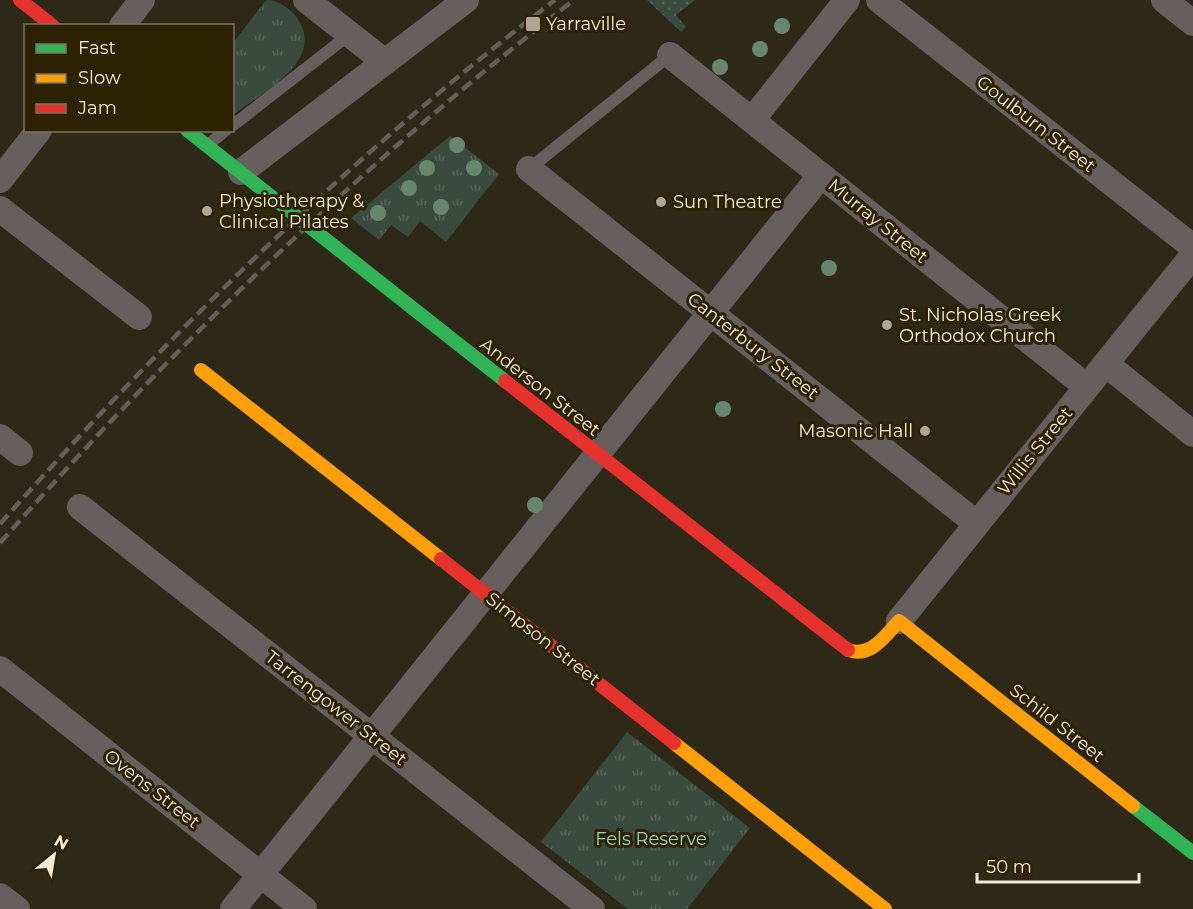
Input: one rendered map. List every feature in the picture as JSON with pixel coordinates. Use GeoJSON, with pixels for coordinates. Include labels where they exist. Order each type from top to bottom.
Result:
{"type":"FeatureCollection","features":[{"type":"Feature","properties":{"kind":"street"},"geometry":{"type":"LineString","coordinates":[[20,0],[50,24]]}},
{"type":"Feature","properties":{"kind":"street"},"geometry":{"type":"LineString","coordinates":[[124,24],[142,0]]}},
{"type":"Feature","properties":{"kind":"street"},"geometry":{"type":"LineString","coordinates":[[306,0],[385,62]]}},
{"type":"Feature","properties":{"kind":"street"},"geometry":{"type":"LineString","coordinates":[[240,172],[466,0]]}},
{"type":"Feature","properties":{"kind":"street"},"geometry":{"type":"LineString","coordinates":[[752,120],[847,0]]}},
{"type":"Feature","properties":{"kind":"street","name":"Goulburn Street"},"geometry":{"type":"LineString","coordinates":[[879,0],[1193,247]]}},
{"type":"Feature","properties":{"kind":"street"},"geometry":{"type":"LineString","coordinates":[[1164,0],[1193,23]]}},
{"type":"Feature","properties":{"kind":"street","name":"Murray Street"},"geometry":{"type":"LineString","coordinates":[[670,55],[1087,387]]}},
{"type":"Feature","properties":{"kind":"street"},"geometry":{"type":"LineString","coordinates":[[0,180],[37,132]]}},
{"type":"Feature","properties":{"kind":"street","name":"Anderson Street"},"geometry":{"type":"LineString","coordinates":[[190,132],[845,649],[861,654],[876,644]]}},
{"type":"Feature","properties":{"kind":"street","name":"Canterbury Street"},"geometry":{"type":"LineString","coordinates":[[529,169],[976,523]]}},
{"type":"Feature","properties":{"kind":"street"},"geometry":{"type":"LineString","coordinates":[[233,909],[820,175]]}},
{"type":"Feature","properties":{"kind":"street"},"geometry":{"type":"LineString","coordinates":[[0,209],[138,317]]}},
{"type":"Feature","properties":{"kind":"street","name":"Willis Street"},"geometry":{"type":"LineString","coordinates":[[876,644],[898,621],[1193,255]]}},
{"type":"Feature","properties":{"kind":"street"},"geometry":{"type":"LineString","coordinates":[[1106,364],[1193,434]]}},
{"type":"Feature","properties":{"kind":"street","name":"Simpson Street"},"geometry":{"type":"LineString","coordinates":[[201,370],[885,909]]}},
{"type":"Feature","properties":{"kind":"street"},"geometry":{"type":"LineString","coordinates":[[0,437],[20,453]]}},
{"type":"Feature","properties":{"kind":"street","name":"Tarrengower Street"},"geometry":{"type":"LineString","coordinates":[[80,507],[592,909]]}},
{"type":"Feature","properties":{"kind":"street","name":"Schild Street"},"geometry":{"type":"LineString","coordinates":[[898,621],[1193,853]]}},
{"type":"Feature","properties":{"kind":"street","name":"Ovens Street"},"geometry":{"type":"LineString","coordinates":[[0,669],[303,909]]}},
{"type":"Feature","properties":{"kind":"street"},"geometry":{"type":"LineString","coordinates":[[0,896],[17,909]]}},
{"type":"Feature","properties":{"kind":"lane"},"geometry":{"type":"LineString","coordinates":[[234,124],[350,34]]}},
{"type":"Feature","properties":{"kind":"lane"},"geometry":{"type":"LineString","coordinates":[[529,169],[670,55]]}},
{"type":"Feature","properties":{"kind":"lane"},"geometry":{"type":"LineString","coordinates":[[207,146],[224,132]]}},
{"type":"Feature","properties":{"kind":"green space"},"geometry":{"type":"Polygon","coordinates":[[[266,0],[275,1],[291,11],[304,34],[304,48],[297,62],[287,74],[234,114],[234,42],[266,0]]]}},
{"type":"Feature","properties":{"kind":"green space"},"geometry":{"type":"Polygon","coordinates":[[[647,0],[695,0],[676,15],[686,27],[681,32],[647,0]]]}},
{"type":"Feature","properties":{"kind":"green space"},"geometry":{"type":"Polygon","coordinates":[[[450,136],[499,174],[446,242],[420,221],[408,237],[391,225],[379,240],[351,218],[450,136]]]}},
{"type":"Feature","properties":{"kind":"green space","name":"Fels Reserve"},"geometry":{"type":"Polygon","coordinates":[[[627,732],[750,828],[687,909],[628,909],[541,842],[627,732]]]}},
{"type":"Feature","properties":{"kind":"railway"},"geometry":{"type":"LineString","coordinates":[[0,524],[129,383],[265,248],[406,120],[555,0]]}},
{"type":"Feature","properties":{"kind":"railway"},"geometry":{"type":"LineString","coordinates":[[0,543],[134,397],[274,258],[420,125],[574,0]]}},
{"type":"Feature","properties":{"kind":"traffic: fast"},"geometry":{"type":"LineString","coordinates":[[190,132],[505,381]]}},
{"type":"Feature","properties":{"kind":"traffic: fast"},"geometry":{"type":"LineString","coordinates":[[1133,806],[1193,853]]}},
{"type":"Feature","properties":{"kind":"traffic: slow"},"geometry":{"type":"LineString","coordinates":[[201,370],[441,559]]}},
{"type":"Feature","properties":{"kind":"traffic: slow"},"geometry":{"type":"LineString","coordinates":[[848,650],[856,652],[871,648],[883,639],[899,621],[1133,806]]}},
{"type":"Feature","properties":{"kind":"traffic: slow"},"geometry":{"type":"LineString","coordinates":[[674,743],[885,909]]}},
{"type":"Feature","properties":{"kind":"traffic: jam"},"geometry":{"type":"LineString","coordinates":[[20,0],[50,24]]}},
{"type":"Feature","properties":{"kind":"traffic: jam"},"geometry":{"type":"LineString","coordinates":[[505,381],[848,650]]}},
{"type":"Feature","properties":{"kind":"traffic: jam"},"geometry":{"type":"LineString","coordinates":[[441,559],[674,743]]}},
{"type":"Feature","properties":{"kind":"place","name":"Yarraville"},"geometry":{"type":"Point","coordinates":[533,24]}},
{"type":"Feature","properties":{"kind":"place","name":"Sun Theatre"},"geometry":{"type":"Point","coordinates":[661,202]}},
{"type":"Feature","properties":{"kind":"place","name":"Physiotherapy & Clinical Pilates"},"geometry":{"type":"Point","coordinates":[207,211]}},
{"type":"Feature","properties":{"kind":"place","name":"St. Nicholas Greek Orthodox Church"},"geometry":{"type":"Point","coordinates":[887,325]}},
{"type":"Feature","properties":{"kind":"place","name":"Masonic Hall"},"geometry":{"type":"Point","coordinates":[925,431]}}]}
